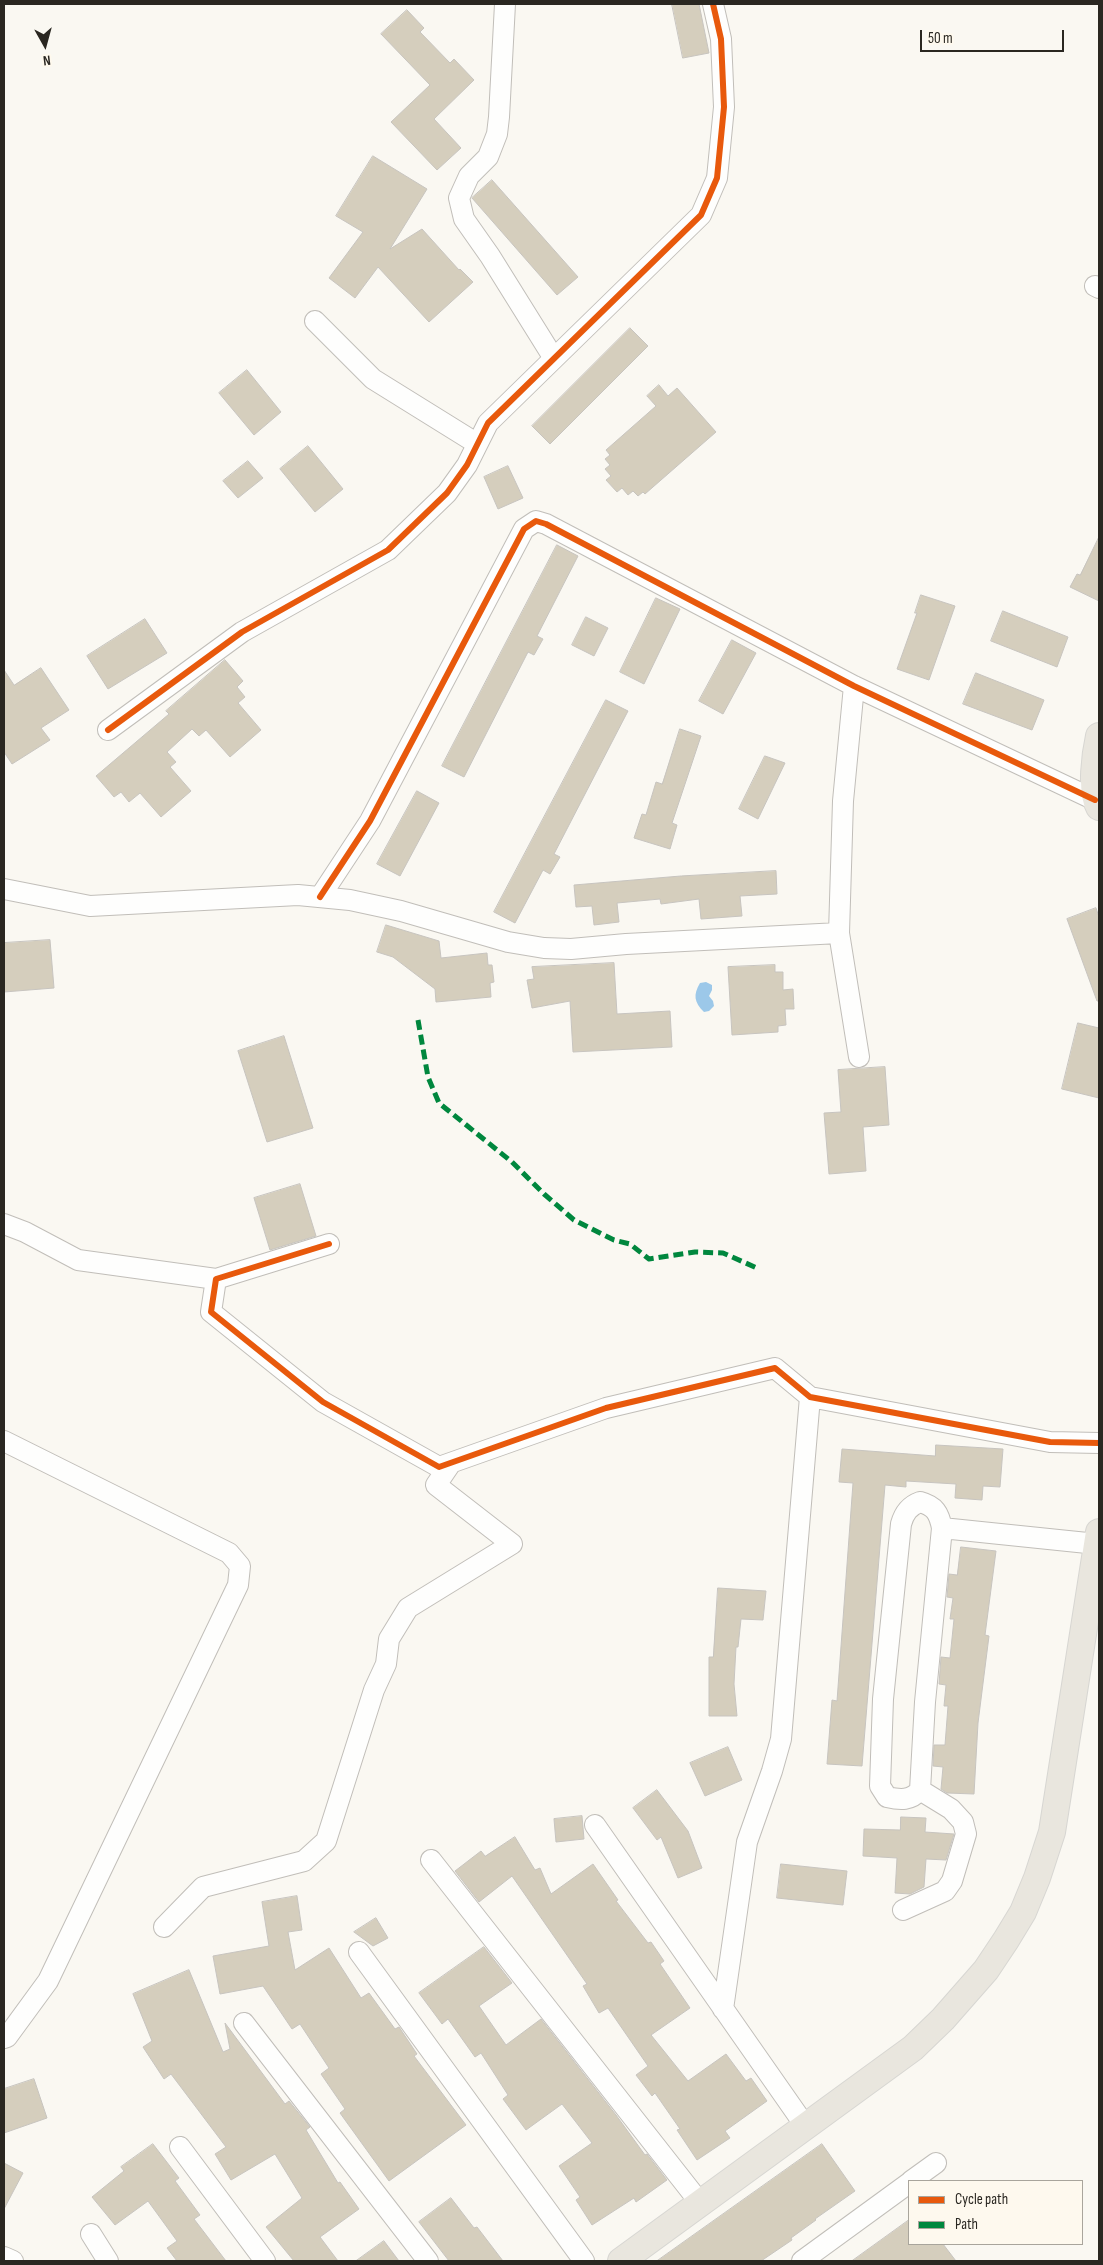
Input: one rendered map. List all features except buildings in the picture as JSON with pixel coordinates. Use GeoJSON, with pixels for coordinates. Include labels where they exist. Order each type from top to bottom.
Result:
{"type":"FeatureCollection","features":[{"type":"Feature","properties":{"kind":"main road"},"geometry":{"type":"LineString","coordinates":[[1097,804],[1096,753],[1099,736]]}},
{"type":"Feature","properties":{"kind":"main road"},"geometry":{"type":"LineString","coordinates":[[621,2261],[913,2048],[937,2025],[986,1970],[1023,1912],[1037,1878],[1052,1832],[1093,1617],[1098,1538]]}},
{"type":"Feature","properties":{"kind":"street"},"geometry":{"type":"LineString","coordinates":[[504,4],[497,134],[488,157],[469,176],[458,198],[464,219],[501,271],[553,357]]}},
{"type":"Feature","properties":{"kind":"street"},"geometry":{"type":"LineString","coordinates":[[108,730],[242,632],[388,550],[447,493],[467,466],[488,422],[553,357],[702,215],[717,178],[724,107],[721,39],[713,4]]}},
{"type":"Feature","properties":{"kind":"street"},"geometry":{"type":"LineString","coordinates":[[315,321],[373,379],[476,444]]}},
{"type":"Feature","properties":{"kind":"street"},"geometry":{"type":"LineString","coordinates":[[320,897],[370,821],[524,529],[536,521],[546,524],[854,686],[1097,804]]}},
{"type":"Feature","properties":{"kind":"street"},"geometry":{"type":"LineString","coordinates":[[854,686],[843,801],[839,933],[859,1057]]}},
{"type":"Feature","properties":{"kind":"street"},"geometry":{"type":"LineString","coordinates":[[4,889],[90,906],[298,895],[350,900],[401,911],[508,942],[544,948],[571,949],[626,944],[839,933]]}},
{"type":"Feature","properties":{"kind":"street"},"geometry":{"type":"LineString","coordinates":[[4,1224],[25,1232],[78,1260],[216,1278],[329,1244]]}},
{"type":"Feature","properties":{"kind":"street"},"geometry":{"type":"LineString","coordinates":[[216,1278],[211,1312],[323,1402],[439,1467],[606,1408],[775,1368],[810,1397],[1050,1442],[1099,1443]]}},
{"type":"Feature","properties":{"kind":"street"},"geometry":{"type":"LineString","coordinates":[[724,2009],[747,1842],[781,1739],[810,1397]]}},
{"type":"Feature","properties":{"kind":"street"},"geometry":{"type":"LineString","coordinates":[[4,1441],[229,1553],[240,1566],[238,1585],[48,1981],[7,2037],[4,2038]]}},
{"type":"Feature","properties":{"kind":"street"},"geometry":{"type":"LineString","coordinates":[[164,1927],[203,1887],[304,1861],[326,1841],[374,1690],[386,1664],[389,1639],[408,1608],[512,1544],[436,1485],[451,1463]]}},
{"type":"Feature","properties":{"kind":"street"},"geometry":{"type":"LineString","coordinates":[[916,1503],[927,1504],[938,1512],[942,1528],[925,1702],[920,1790],[915,1796],[900,1800],[887,1797],[880,1786],[883,1699],[901,1524],[904,1514],[911,1506],[916,1503]]}},
{"type":"Feature","properties":{"kind":"street"},"geometry":{"type":"LineString","coordinates":[[942,1528],[1098,1538]]}},
{"type":"Feature","properties":{"kind":"street"},"geometry":{"type":"LineString","coordinates":[[903,1910],[945,1891],[952,1881],[966,1834],[963,1822],[951,1809],[920,1790]]}},
{"type":"Feature","properties":{"kind":"street"},"geometry":{"type":"LineString","coordinates":[[595,1825],[806,2127]]}},
{"type":"Feature","properties":{"kind":"street"},"geometry":{"type":"LineString","coordinates":[[431,1860],[701,2204]]}},
{"type":"Feature","properties":{"kind":"street"},"geometry":{"type":"LineString","coordinates":[[358,1952],[584,2261]]}},
{"type":"Feature","properties":{"kind":"street"},"geometry":{"type":"LineString","coordinates":[[244,2023],[428,2261]]}},
{"type":"Feature","properties":{"kind":"street"},"geometry":{"type":"LineString","coordinates":[[180,2147],[265,2261]]}},
{"type":"Feature","properties":{"kind":"street"},"geometry":{"type":"LineString","coordinates":[[913,2180],[936,2164]]}},
{"type":"Feature","properties":{"kind":"street"},"geometry":{"type":"LineString","coordinates":[[812,2258],[908,2184]]}},
{"type":"Feature","properties":{"kind":"street"},"geometry":{"type":"LineString","coordinates":[[91,2234],[108,2261]]}},
{"type":"Feature","properties":{"kind":"street"},"geometry":{"type":"LineString","coordinates":[[4,2257],[13,2261]]}},
{"type":"Feature","properties":{"kind":"water"},"geometry":{"type":"Polygon","coordinates":[[[706,982],[712,985],[709,996],[714,1006],[709,1011],[704,1012],[696,1002],[696,991],[700,983],[706,982]]]}},
{"type":"Feature","properties":{"kind":"marked path"},"geometry":{"type":"LineString","coordinates":[[418,1020],[428,1077],[439,1103],[512,1162],[544,1194],[574,1220],[614,1240],[630,1244],[649,1259],[695,1252],[723,1253],[757,1268]]}},
{"type":"Feature","properties":{"kind":"cycle path"},"geometry":{"type":"LineString","coordinates":[[108,730],[242,632],[388,550],[447,493],[467,465],[488,423],[701,215],[717,178],[724,107],[721,39],[713,4]]}},
{"type":"Feature","properties":{"kind":"cycle path"},"geometry":{"type":"LineString","coordinates":[[320,897],[370,821],[524,529],[536,521],[546,524],[854,686],[1095,800]]}},
{"type":"Feature","properties":{"kind":"cycle path"},"geometry":{"type":"LineString","coordinates":[[329,1244],[216,1279],[211,1312],[323,1402],[439,1467],[606,1408],[775,1368],[810,1397],[1050,1442],[1099,1443]]}}]}
